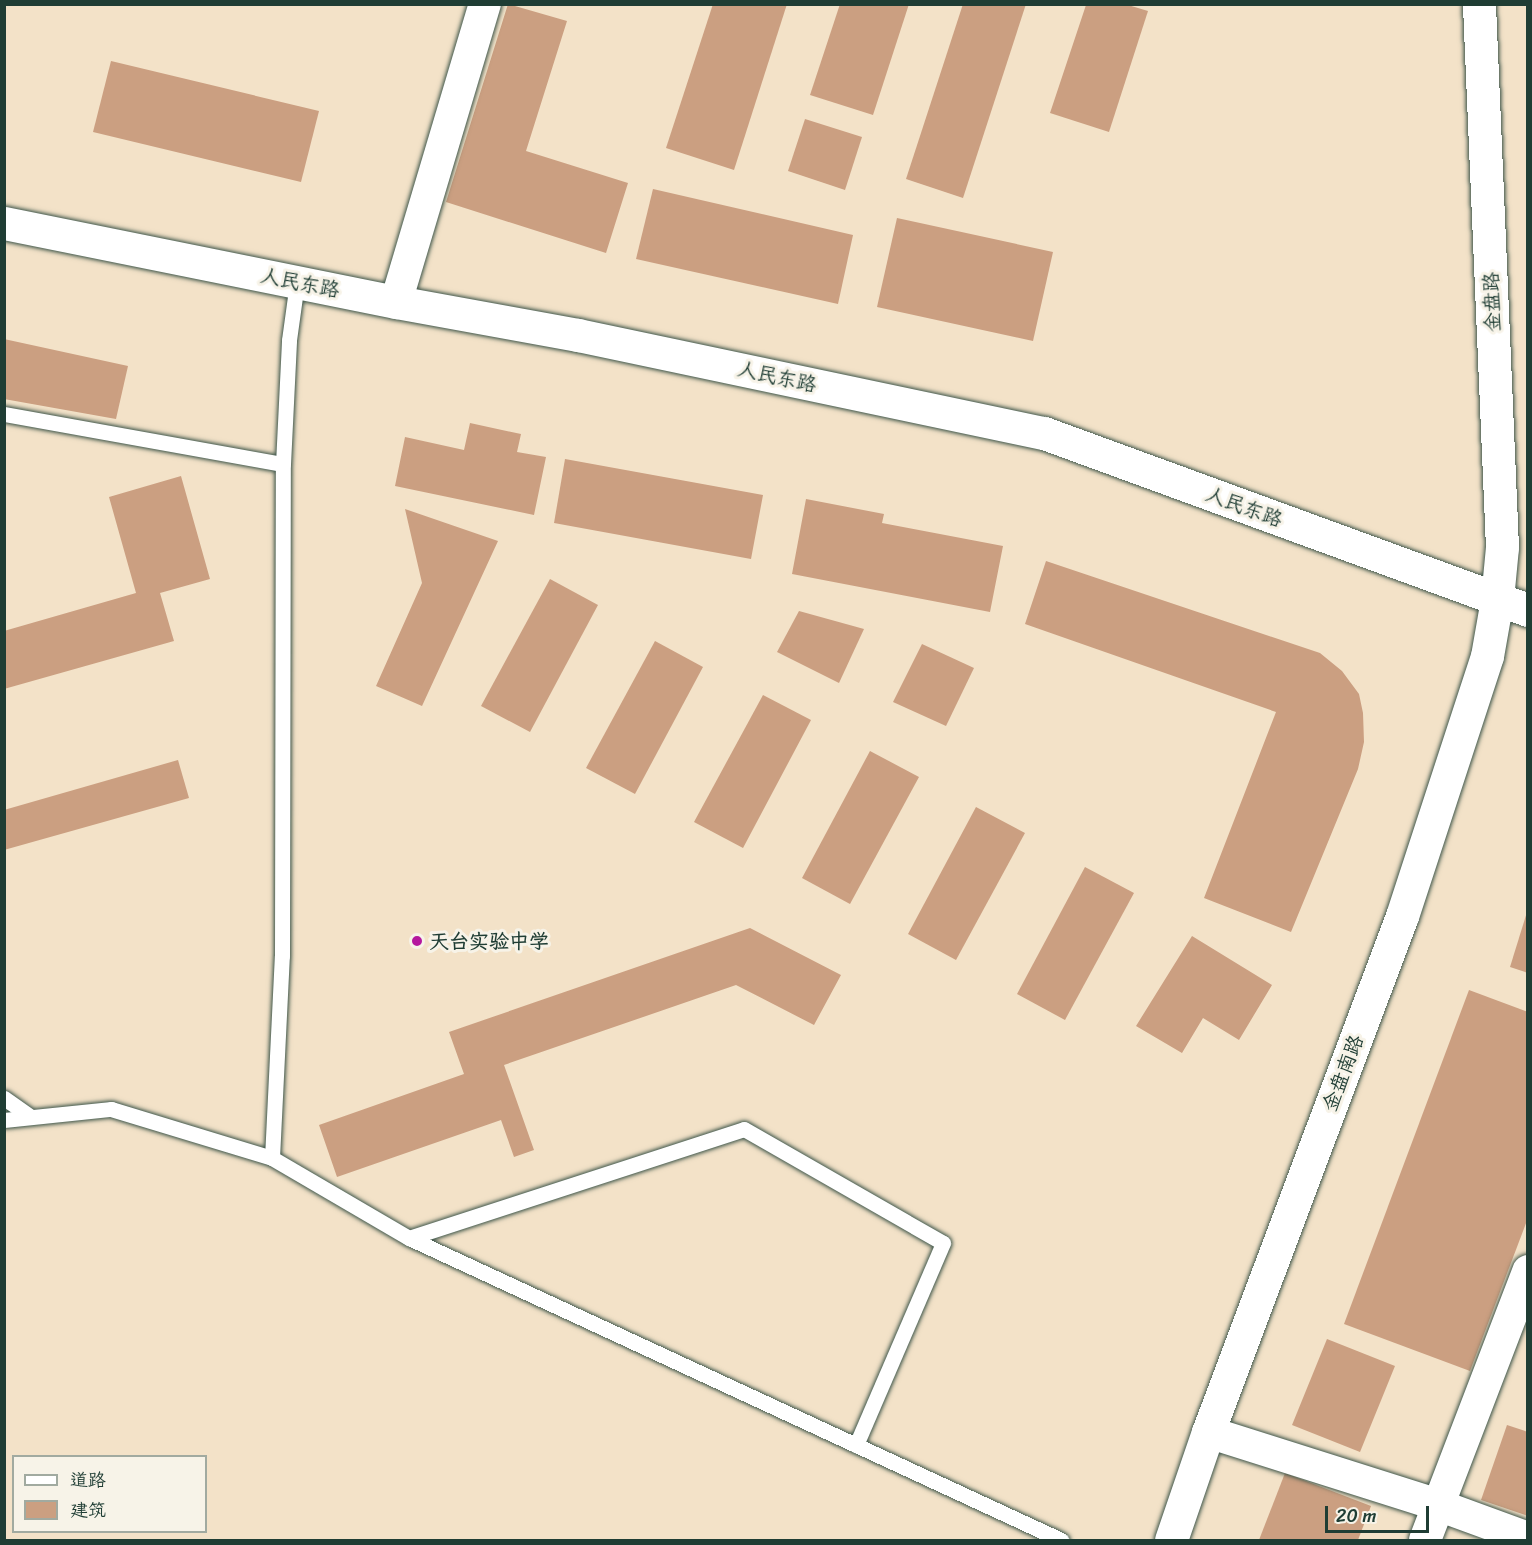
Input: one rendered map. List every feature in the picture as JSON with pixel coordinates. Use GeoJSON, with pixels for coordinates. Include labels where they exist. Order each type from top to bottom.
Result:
{"type":"FeatureCollection","features":[{"type":"Feature","properties":{"kind":"main road","name":"金盘路"},"geometry":{"type":"LineString","coordinates":[[1479,4],[1502,548],[1497,599]]}},
{"type":"Feature","properties":{"kind":"main road","name":"人民东路"},"geometry":{"type":"LineString","coordinates":[[4,223],[396,302],[578,335],[1044,433],[1527,610]]}},
{"type":"Feature","properties":{"kind":"main road","name":"金盘南路"},"geometry":{"type":"LineString","coordinates":[[1171,1540],[1208,1432],[1402,916],[1487,656],[1497,599]]}},
{"type":"Feature","properties":{"kind":"street"},"geometry":{"type":"LineString","coordinates":[[396,302],[485,4]]}},
{"type":"Feature","properties":{"kind":"street"},"geometry":{"type":"LineString","coordinates":[[1425,1540],[1527,1271]]}},
{"type":"Feature","properties":{"kind":"street"},"geometry":{"type":"LineString","coordinates":[[1208,1432],[1438,1505],[1527,1538]]}},
{"type":"Feature","properties":{"kind":"lane"},"geometry":{"type":"LineString","coordinates":[[272,1158],[282,956],[283,464],[289,340],[297,282]]}},
{"type":"Feature","properties":{"kind":"lane"},"geometry":{"type":"LineString","coordinates":[[4,414],[283,464]]}},
{"type":"Feature","properties":{"kind":"lane"},"geometry":{"type":"LineString","coordinates":[[4,1098],[30,1116]]}},
{"type":"Feature","properties":{"kind":"lane"},"geometry":{"type":"LineString","coordinates":[[4,1120],[111,1109],[272,1158],[409,1238],[1061,1540]]}},
{"type":"Feature","properties":{"kind":"lane"},"geometry":{"type":"LineString","coordinates":[[409,1238],[744,1129],[943,1244],[856,1445]]}},
{"type":"Feature","properties":{"kind":"building"},"geometry":{"type":"Polygon","coordinates":[[[508,4],[567,21],[526,151],[628,183],[606,253],[446,202],[508,4]]]}},
{"type":"Feature","properties":{"kind":"building"},"geometry":{"type":"Polygon","coordinates":[[[713,4],[787,4],[734,170],[666,148],[713,4]]]}},
{"type":"Feature","properties":{"kind":"building"},"geometry":{"type":"Polygon","coordinates":[[[840,4],[909,4],[873,115],[810,95],[840,4]]]}},
{"type":"Feature","properties":{"kind":"building"},"geometry":{"type":"Polygon","coordinates":[[[963,4],[1026,4],[963,198],[906,179],[963,4]]]}},
{"type":"Feature","properties":{"kind":"building"},"geometry":{"type":"Polygon","coordinates":[[[1086,5],[1128,5],[1148,11],[1109,132],[1050,113],[1086,5]]]}},
{"type":"Feature","properties":{"kind":"building"},"geometry":{"type":"Polygon","coordinates":[[[111,61],[319,111],[301,182],[93,132],[111,61]]]}},
{"type":"Feature","properties":{"kind":"building"},"geometry":{"type":"Polygon","coordinates":[[[805,119],[862,137],[845,190],[788,171],[805,119]]]}},
{"type":"Feature","properties":{"kind":"building"},"geometry":{"type":"Polygon","coordinates":[[[653,189],[853,235],[838,304],[636,259],[653,189]]]}},
{"type":"Feature","properties":{"kind":"building"},"geometry":{"type":"Polygon","coordinates":[[[897,218],[1053,252],[1033,341],[877,307],[897,218]]]}},
{"type":"Feature","properties":{"kind":"building"},"geometry":{"type":"Polygon","coordinates":[[[4,339],[128,366],[116,419],[4,399],[4,339]]]}},
{"type":"Feature","properties":{"kind":"building"},"geometry":{"type":"Polygon","coordinates":[[[470,423],[521,434],[517,452],[546,457],[534,515],[395,486],[405,437],[464,450],[470,423]]]}},
{"type":"Feature","properties":{"kind":"building"},"geometry":{"type":"Polygon","coordinates":[[[565,459],[763,495],[751,559],[554,523],[565,459]]]}},
{"type":"Feature","properties":{"kind":"building"},"geometry":{"type":"Polygon","coordinates":[[[181,476],[210,579],[160,593],[174,641],[4,689],[4,631],[136,593],[109,497],[181,476]]]}},
{"type":"Feature","properties":{"kind":"building"},"geometry":{"type":"Polygon","coordinates":[[[806,499],[884,514],[882,523],[1003,546],[990,612],[792,574],[806,499]]]}},
{"type":"Feature","properties":{"kind":"building"},"geometry":{"type":"Polygon","coordinates":[[[405,509],[498,541],[422,706],[376,686],[422,583],[405,509]]]}},
{"type":"Feature","properties":{"kind":"building"},"geometry":{"type":"Polygon","coordinates":[[[1046,561],[1320,653],[1342,671],[1359,694],[1363,713],[1364,742],[1358,769],[1291,932],[1204,898],[1276,712],[1025,624],[1046,561]]]}},
{"type":"Feature","properties":{"kind":"building"},"geometry":{"type":"Polygon","coordinates":[[[550,579],[598,605],[530,732],[481,706],[550,579]]]}},
{"type":"Feature","properties":{"kind":"building"},"geometry":{"type":"Polygon","coordinates":[[[799,611],[864,629],[839,683],[777,652],[799,611]]]}},
{"type":"Feature","properties":{"kind":"building"},"geometry":{"type":"Polygon","coordinates":[[[655,641],[703,667],[635,794],[586,768],[655,641]]]}},
{"type":"Feature","properties":{"kind":"building"},"geometry":{"type":"Polygon","coordinates":[[[922,644],[974,668],[946,726],[893,702],[922,644]]]}},
{"type":"Feature","properties":{"kind":"building"},"geometry":{"type":"Polygon","coordinates":[[[763,695],[811,720],[743,848],[694,822],[763,695]]]}},
{"type":"Feature","properties":{"kind":"building"},"geometry":{"type":"Polygon","coordinates":[[[870,751],[919,777],[850,904],[802,878],[870,751]]]}},
{"type":"Feature","properties":{"kind":"building"},"geometry":{"type":"Polygon","coordinates":[[[178,760],[189,798],[4,850],[4,810],[178,760]]]}},
{"type":"Feature","properties":{"kind":"building"},"geometry":{"type":"Polygon","coordinates":[[[976,807],[1025,833],[956,960],[908,934],[976,807]]]}},
{"type":"Feature","properties":{"kind":"building"},"geometry":{"type":"Polygon","coordinates":[[[1085,867],[1134,893],[1065,1020],[1017,994],[1085,867]]]}},
{"type":"Feature","properties":{"kind":"building"},"geometry":{"type":"Polygon","coordinates":[[[1528,912],[1528,973],[1510,967],[1528,912]]]}},
{"type":"Feature","properties":{"kind":"building"},"geometry":{"type":"Polygon","coordinates":[[[750,928],[841,975],[814,1025],[736,985],[504,1065],[534,1150],[514,1157],[501,1120],[337,1177],[319,1125],[464,1074],[449,1032],[750,928]]]}},
{"type":"Feature","properties":{"kind":"building"},"geometry":{"type":"Polygon","coordinates":[[[1192,936],[1272,985],[1239,1040],[1203,1018],[1182,1053],[1136,1026],[1192,936]]]}},
{"type":"Feature","properties":{"kind":"building"},"geometry":{"type":"Polygon","coordinates":[[[1469,990],[1528,1012],[1528,1218],[1470,1371],[1344,1324],[1469,990]]]}},
{"type":"Feature","properties":{"kind":"building"},"geometry":{"type":"Polygon","coordinates":[[[1327,1339],[1395,1366],[1360,1452],[1292,1425],[1327,1339]]]}},
{"type":"Feature","properties":{"kind":"building"},"geometry":{"type":"Polygon","coordinates":[[[1507,1425],[1528,1432],[1528,1516],[1481,1500],[1507,1425]]]}},
{"type":"Feature","properties":{"kind":"building"},"geometry":{"type":"Polygon","coordinates":[[[1285,1473],[1371,1506],[1358,1540],[1259,1540],[1285,1473]]]}},
{"type":"Feature","properties":{"kind":"place","name":"天台实验中学"},"geometry":{"type":"Point","coordinates":[417,941]}}]}
